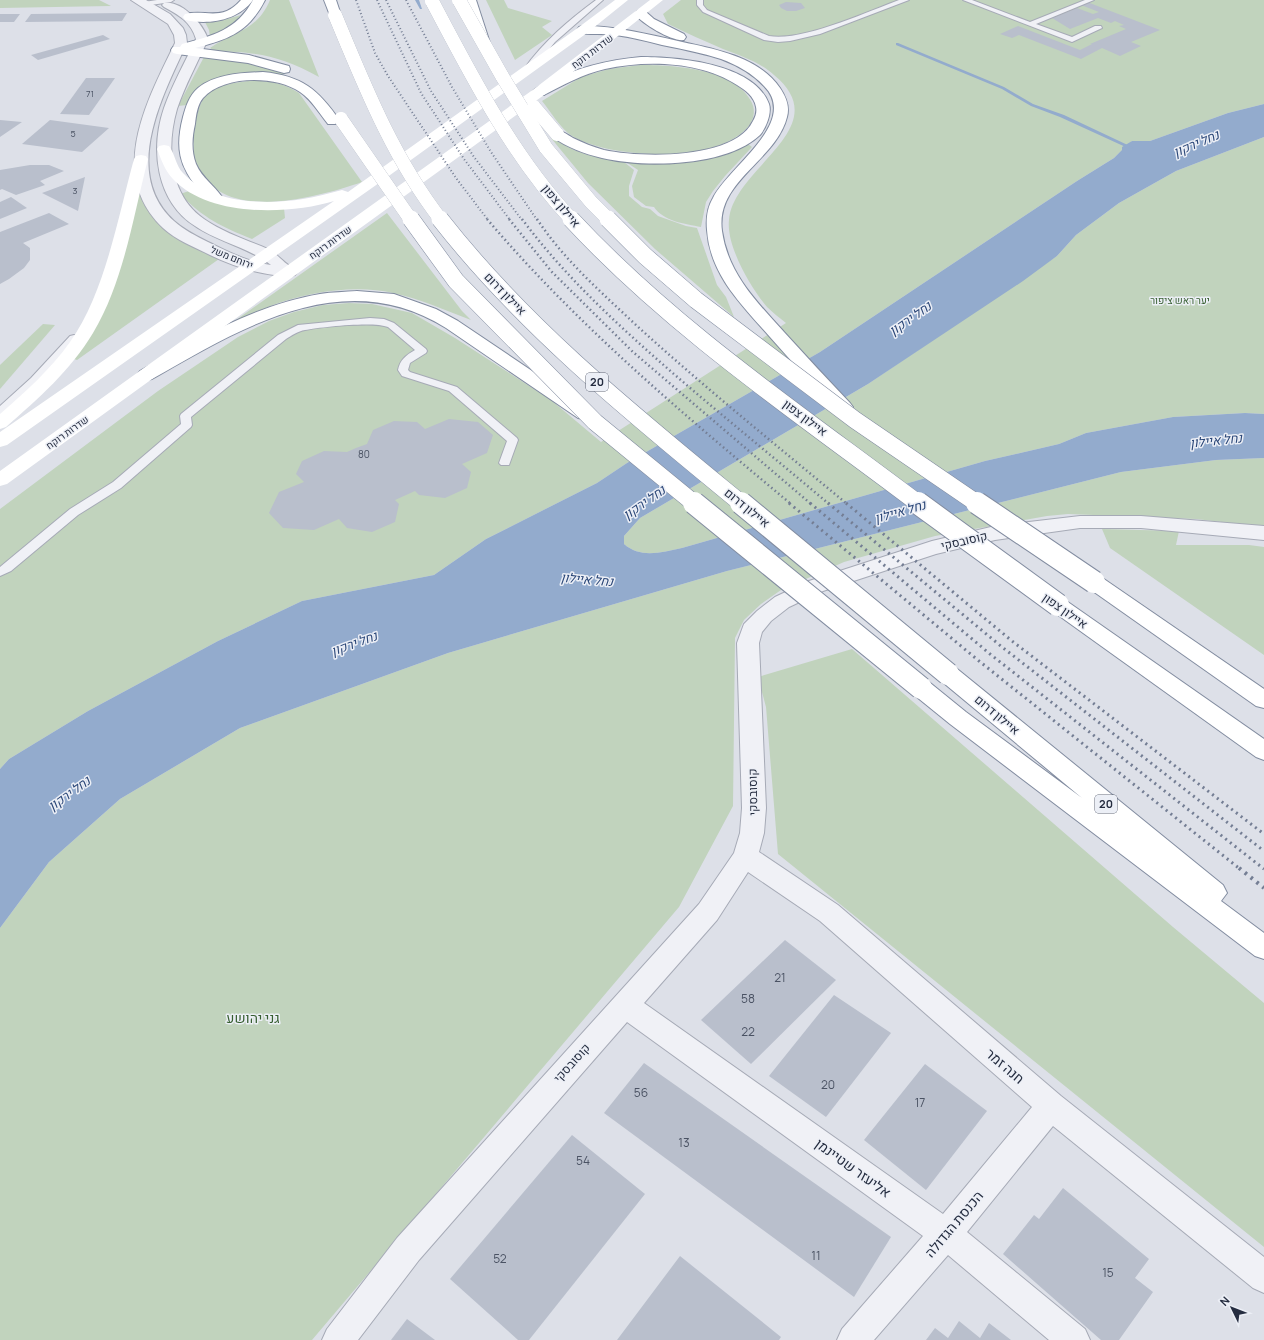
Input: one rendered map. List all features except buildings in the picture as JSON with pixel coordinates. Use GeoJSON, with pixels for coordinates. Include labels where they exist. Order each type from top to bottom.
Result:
{"type":"FeatureCollection","features":[{"type":"Feature","properties":{"kind":"main road"},"geometry":{"type":"LineString","coordinates":[[188,17],[212,18],[228,14],[240,9],[247,0]]}},
{"type":"Feature","properties":{"kind":"main road"},"geometry":{"type":"LineString","coordinates":[[199,48],[243,24],[253,13],[259,0]]}},
{"type":"Feature","properties":{"kind":"main road","name":"איילון צפון"},"geometry":{"type":"LineString","coordinates":[[432,0],[473,79],[512,141],[565,212],[597,247],[664,307],[744,372],[1058,605],[1264,751]]}},
{"type":"Feature","properties":{"kind":"main road"},"geometry":{"type":"LineString","coordinates":[[460,0],[546,148],[591,202],[645,256],[696,300],[855,420],[1094,582],[1264,700]]}},
{"type":"Feature","properties":{"kind":"main road"},"geometry":{"type":"LineString","coordinates":[[470,0],[486,47],[557,134],[580,147],[618,156],[648,159],[700,155],[731,147],[753,133],[759,126],[763,116],[763,106],[758,97],[743,79],[721,70],[683,58],[606,41],[583,30]]}},
{"type":"Feature","properties":{"kind":"main road","name":"שדרות רוקח"},"geometry":{"type":"LineString","coordinates":[[0,440],[374,180],[583,30],[622,0]]}},
{"type":"Feature","properties":{"kind":"main road","name":"שדרות רוקח"},"geometry":{"type":"LineString","coordinates":[[0,480],[539,92],[642,14],[657,0]]}},
{"type":"Feature","properties":{"kind":"main road","name":"איילון דרום"},"geometry":{"type":"LineString","coordinates":[[332,7],[368,93],[402,164],[448,229],[494,283],[588,374],[637,418],[1264,934]]}},
{"type":"Feature","properties":{"kind":"main road"},"geometry":{"type":"LineString","coordinates":[[642,14],[646,19],[667,31],[752,69],[771,85],[780,98],[782,104],[780,119],[773,132],[732,180],[716,209],[713,220],[717,245],[726,270],[744,296],[855,420]]}},
{"type":"Feature","properties":{"kind":"main road"},"geometry":{"type":"LineString","coordinates":[[583,30],[618,31],[710,52],[734,60]]}},
{"type":"Feature","properties":{"kind":"main road"},"geometry":{"type":"LineString","coordinates":[[177,50],[199,48],[249,59],[296,73],[313,82],[325,92],[337,120]]}},
{"type":"Feature","properties":{"kind":"main road"},"geometry":{"type":"LineString","coordinates":[[539,92],[572,76],[592,69],[624,63],[661,62],[695,65],[725,74],[748,86],[758,97]]}},
{"type":"Feature","properties":{"kind":"main road"},"geometry":{"type":"LineString","coordinates":[[215,197],[194,174],[188,164],[184,145],[187,126],[193,104],[197,96],[210,86],[249,76],[272,77],[293,82],[309,92],[337,120],[469,297],[595,422]]}},
{"type":"Feature","properties":{"kind":"main road"},"geometry":{"type":"LineString","coordinates":[[164,149],[174,171],[194,188],[215,197],[250,205],[314,203],[339,195],[374,180]]}},
{"type":"Feature","properties":{"kind":"main road"},"geometry":{"type":"LineString","coordinates":[[0,423],[51,374],[78,341],[90,321],[110,273],[141,159]]}},
{"type":"Feature","properties":{"kind":"main road"},"geometry":{"type":"LineString","coordinates":[[146,375],[200,345],[255,318],[286,307],[322,299],[353,296],[379,297],[397,300],[429,312],[449,323],[595,422],[958,718],[1264,948]]}},
{"type":"Feature","properties":{"kind":"street","name":"ירוחם משל"},"geometry":{"type":"LineString","coordinates":[[144,1],[173,22],[181,38],[151,108],[144,133],[141,159],[143,174],[151,200],[159,214],[169,225],[201,244],[249,266],[289,272]]}},
{"type":"Feature","properties":{"kind":"street"},"geometry":{"type":"LineString","coordinates":[[164,1],[188,17],[200,28],[202,39],[199,48]]}},
{"type":"Feature","properties":{"kind":"street","name":"ירוחם משל"},"geometry":{"type":"LineString","coordinates":[[199,48],[171,108],[164,149],[166,170],[171,192],[176,201],[197,222],[215,232],[266,254],[289,272]]}},
{"type":"Feature","properties":{"kind":"street","name":"קוסובסקי"},"geometry":{"type":"LineString","coordinates":[[338,1340],[408,1249],[708,912],[745,856],[752,833],[754,808],[748,643],[752,629],[764,616],[782,602],[816,586],[843,576],[932,548],[995,534],[1042,526],[1080,522],[1141,522],[1264,533]]}},
{"type":"Feature","properties":{"kind":"street","name":"חנה זמר"},"geometry":{"type":"LineString","coordinates":[[745,856],[829,912],[1051,1106],[1264,1277]]}},
{"type":"Feature","properties":{"kind":"street","name":"אליעזר שטיינמן"},"geometry":{"type":"LineString","coordinates":[[625,1005],[946,1234],[1074,1340]]}},
{"type":"Feature","properties":{"kind":"street","name":"הכנסת הגדולה"},"geometry":{"type":"LineString","coordinates":[[853,1340],[946,1234],[1051,1106]]}},
{"type":"Feature","properties":{"kind":"lane"},"geometry":{"type":"LineString","coordinates":[[528,69],[540,52],[562,30],[600,0]]}},
{"type":"Feature","properties":{"kind":"lane"},"geometry":{"type":"LineString","coordinates":[[700,0],[700,5],[705,11],[767,38],[778,40],[790,39],[817,32],[906,0]]}},
{"type":"Feature","properties":{"kind":"lane"},"geometry":{"type":"LineString","coordinates":[[966,0],[1072,40],[1098,28]]}},
{"type":"Feature","properties":{"kind":"lane"},"geometry":{"type":"LineString","coordinates":[[1030,24],[1091,0]]}},
{"type":"Feature","properties":{"kind":"lane"},"geometry":{"type":"LineString","coordinates":[[144,1],[164,1]]}},
{"type":"Feature","properties":{"kind":"lane"},"geometry":{"type":"LineString","coordinates":[[0,412],[59,356],[82,326],[102,293]]}},
{"type":"Feature","properties":{"kind":"lane"},"geometry":{"type":"LineString","coordinates":[[0,572],[7,568],[74,512],[117,485],[187,425],[185,416],[282,337],[301,327],[370,321],[391,324],[422,351],[411,356],[406,362],[403,370],[406,374],[453,389],[513,440],[505,462]]}},
{"type":"Feature","properties":{"kind":"green space"},"geometry":{"type":"Polygon","coordinates":[[[0,0],[99,0],[111,6],[0,8],[0,0]]]}},
{"type":"Feature","properties":{"kind":"green space"},"geometry":{"type":"Polygon","coordinates":[[[270,0],[289,0],[319,77],[293,64],[268,56],[214,51],[210,48],[252,24],[265,10],[270,0]]]}},
{"type":"Feature","properties":{"kind":"green space"},"geometry":{"type":"Polygon","coordinates":[[[486,0],[504,0],[508,8],[552,21],[542,27],[552,35],[515,60],[486,0]]]}},
{"type":"Feature","properties":{"kind":"green space"},"geometry":{"type":"Polygon","coordinates":[[[681,0],[1264,0],[1264,104],[1228,113],[1150,141],[1132,141],[1114,158],[820,352],[627,463],[597,483],[486,539],[434,575],[302,601],[218,641],[88,711],[9,759],[0,769],[0,509],[158,391],[238,337],[269,321],[294,312],[323,305],[349,303],[372,304],[412,313],[455,338],[551,400],[601,442],[786,323],[767,307],[747,278],[735,254],[731,242],[729,220],[735,201],[747,182],[777,148],[789,130],[795,113],[791,94],[769,70],[763,66],[668,24],[663,14],[681,0]]]}},
{"type":"Feature","properties":{"kind":"green space"},"geometry":{"type":"Polygon","coordinates":[[[241,15],[234,24],[210,37],[209,30],[205,22],[220,21],[241,15]]]}},
{"type":"Feature","properties":{"kind":"green space"},"geometry":{"type":"Polygon","coordinates":[[[204,57],[260,65],[286,73],[281,76],[255,72],[237,74],[196,90],[187,105],[178,106],[204,57]]]}},
{"type":"Feature","properties":{"kind":"green space"},"geometry":{"type":"Polygon","coordinates":[[[640,65],[685,68],[717,75],[731,81],[743,90],[751,101],[754,112],[752,121],[736,137],[716,146],[691,152],[665,154],[638,153],[612,150],[589,144],[572,136],[560,124],[542,101],[581,77],[609,69],[640,65]]]}},
{"type":"Feature","properties":{"kind":"green space"},"geometry":{"type":"Polygon","coordinates":[[[248,81],[275,83],[299,93],[362,182],[310,197],[270,202],[234,198],[219,191],[202,173],[195,160],[194,135],[197,115],[204,98],[212,90],[227,84],[248,81]]]}},
{"type":"Feature","properties":{"kind":"green space","name":"יער ראש ציפור"},"geometry":{"type":"Polygon","coordinates":[[[1264,137],[1264,414],[1245,413],[1173,417],[1086,433],[1059,444],[985,461],[682,548],[645,553],[637,552],[624,544],[624,536],[640,518],[868,384],[1057,256],[1076,235],[1119,203],[1176,171],[1264,137]]]}},
{"type":"Feature","properties":{"kind":"green space"},"geometry":{"type":"Polygon","coordinates":[[[551,138],[574,150],[588,155],[624,162],[634,170],[629,186],[629,196],[642,207],[650,209],[658,216],[686,226],[697,228],[717,285],[726,297],[734,317],[655,249],[588,183],[551,138]]]}},
{"type":"Feature","properties":{"kind":"green space"},"geometry":{"type":"Polygon","coordinates":[[[748,144],[752,147],[725,176],[706,202],[701,227],[669,219],[658,212],[654,207],[646,206],[634,197],[632,186],[638,170],[626,162],[657,163],[688,161],[719,155],[748,144]]]}},
{"type":"Feature","properties":{"kind":"green space"},"geometry":{"type":"Polygon","coordinates":[[[189,191],[213,201],[235,207],[259,210],[284,208],[285,218],[252,239],[222,226],[205,216],[180,194],[189,191]]]}},
{"type":"Feature","properties":{"kind":"green space"},"geometry":{"type":"Polygon","coordinates":[[[141,192],[147,206],[163,227],[182,241],[219,259],[77,360],[71,358],[135,194],[141,192]]]}},
{"type":"Feature","properties":{"kind":"green space"},"geometry":{"type":"Polygon","coordinates":[[[387,213],[462,311],[471,320],[403,295],[379,290],[348,289],[317,293],[287,300],[261,310],[226,327],[387,213]]]}},
{"type":"Feature","properties":{"kind":"green space"},"geometry":{"type":"Polygon","coordinates":[[[43,324],[55,325],[0,389],[0,365],[43,324]]]}},
{"type":"Feature","properties":{"kind":"green space","name":"גני יהושע"},"geometry":{"type":"Polygon","coordinates":[[[1264,458],[1264,527],[1196,519],[1068,514],[1047,516],[935,536],[844,562],[781,590],[761,604],[744,620],[735,638],[733,806],[679,907],[312,1340],[0,1340],[0,928],[49,862],[120,799],[240,728],[448,653],[727,571],[1121,472],[1216,460],[1264,458]]]}},
{"type":"Feature","properties":{"kind":"green space"},"geometry":{"type":"Polygon","coordinates":[[[1102,529],[1179,531],[1176,545],[1249,545],[1264,547],[1264,655],[1110,548],[1102,529]]]}},
{"type":"Feature","properties":{"kind":"green space"},"geometry":{"type":"Polygon","coordinates":[[[852,649],[1173,927],[1264,1003],[1264,1247],[778,854],[766,707],[758,677],[852,649]]]}},
{"type":"Feature","properties":{"kind":"water"},"geometry":{"type":"Polygon","coordinates":[[[1264,104],[1264,137],[1176,171],[1119,203],[1076,235],[1057,256],[1023,281],[868,384],[640,518],[624,536],[624,544],[637,552],[645,553],[682,548],[985,461],[1059,444],[1086,433],[1173,417],[1245,413],[1264,414],[1264,458],[1216,460],[1121,472],[727,571],[448,653],[240,728],[120,799],[49,862],[0,928],[0,769],[9,759],[88,711],[218,641],[302,601],[434,575],[486,539],[597,483],[627,463],[820,352],[1114,158],[1122,150],[1122,147],[1132,141],[1150,141],[1228,113],[1264,104]]]}},
{"type":"Feature","properties":{"kind":"waterway"},"geometry":{"type":"LineString","coordinates":[[417,0],[421,8]]}},
{"type":"Feature","properties":{"kind":"waterway"},"geometry":{"type":"LineString","coordinates":[[897,44],[1003,88],[1032,105],[1062,116],[1132,148]]}},
{"type":"Feature","properties":{"kind":"railway"},"geometry":{"type":"LineString","coordinates":[[356,0],[375,53],[388,76],[456,178],[488,220]]}},
{"type":"Feature","properties":{"kind":"railway"},"geometry":{"type":"LineString","coordinates":[[377,0],[421,93],[464,159],[510,220]]}},
{"type":"Feature","properties":{"kind":"railway"},"geometry":{"type":"LineString","coordinates":[[386,0],[431,91],[474,157],[522,220]]}},
{"type":"Feature","properties":{"kind":"railway"},"geometry":{"type":"LineString","coordinates":[[406,0],[452,87],[491,152],[537,220]]}},
{"type":"Feature","properties":{"kind":"railway"},"geometry":{"type":"LineString","coordinates":[[487,219],[557,296],[633,368],[711,437],[791,504]]}},
{"type":"Feature","properties":{"kind":"railway"},"geometry":{"type":"LineString","coordinates":[[509,219],[552,272],[633,352],[811,504]]}},
{"type":"Feature","properties":{"kind":"railway"},"geometry":{"type":"LineString","coordinates":[[522,219],[575,282],[614,320],[654,357],[829,504]]}},
{"type":"Feature","properties":{"kind":"railway"},"geometry":{"type":"LineString","coordinates":[[537,219],[571,262],[596,288],[636,325],[714,393],[847,504]]}},
{"type":"Feature","properties":{"kind":"railway"},"geometry":{"type":"LineString","coordinates":[[789,503],[979,661],[1240,869]]}},
{"type":"Feature","properties":{"kind":"railway"},"geometry":{"type":"LineString","coordinates":[[810,503],[990,654],[1264,869]]}},
{"type":"Feature","properties":{"kind":"railway"},"geometry":{"type":"LineString","coordinates":[[828,503],[1002,647],[1264,851]]}},
{"type":"Feature","properties":{"kind":"railway"},"geometry":{"type":"LineString","coordinates":[[846,503],[1012,641],[1264,834]]}},
{"type":"Feature","properties":{"kind":"railway"},"geometry":{"type":"LineString","coordinates":[[1239,868],[1264,888]]}},
{"type":"Feature","properties":{"kind":"water label","name":"נחל ירקון"},"geometry":{"type":"Point","coordinates":[1196,143]}},
{"type":"Feature","properties":{"kind":"water label","name":"נחל ירקון"},"geometry":{"type":"Point","coordinates":[910,318]}},
{"type":"Feature","properties":{"kind":"water label","name":"נחל איילון"},"geometry":{"type":"Point","coordinates":[1216,440]}},
{"type":"Feature","properties":{"kind":"water label","name":"נחל ירקון"},"geometry":{"type":"Point","coordinates":[644,502]}},
{"type":"Feature","properties":{"kind":"water label","name":"נחל איילון"},"geometry":{"type":"Point","coordinates":[900,511]}},
{"type":"Feature","properties":{"kind":"water label","name":"נחל איילון"},"geometry":{"type":"Point","coordinates":[587,579]}},
{"type":"Feature","properties":{"kind":"water label","name":"נחל ירקון"},"geometry":{"type":"Point","coordinates":[354,643]}},
{"type":"Feature","properties":{"kind":"water label","name":"נחל ירקון"},"geometry":{"type":"Point","coordinates":[69,793]}}]}
